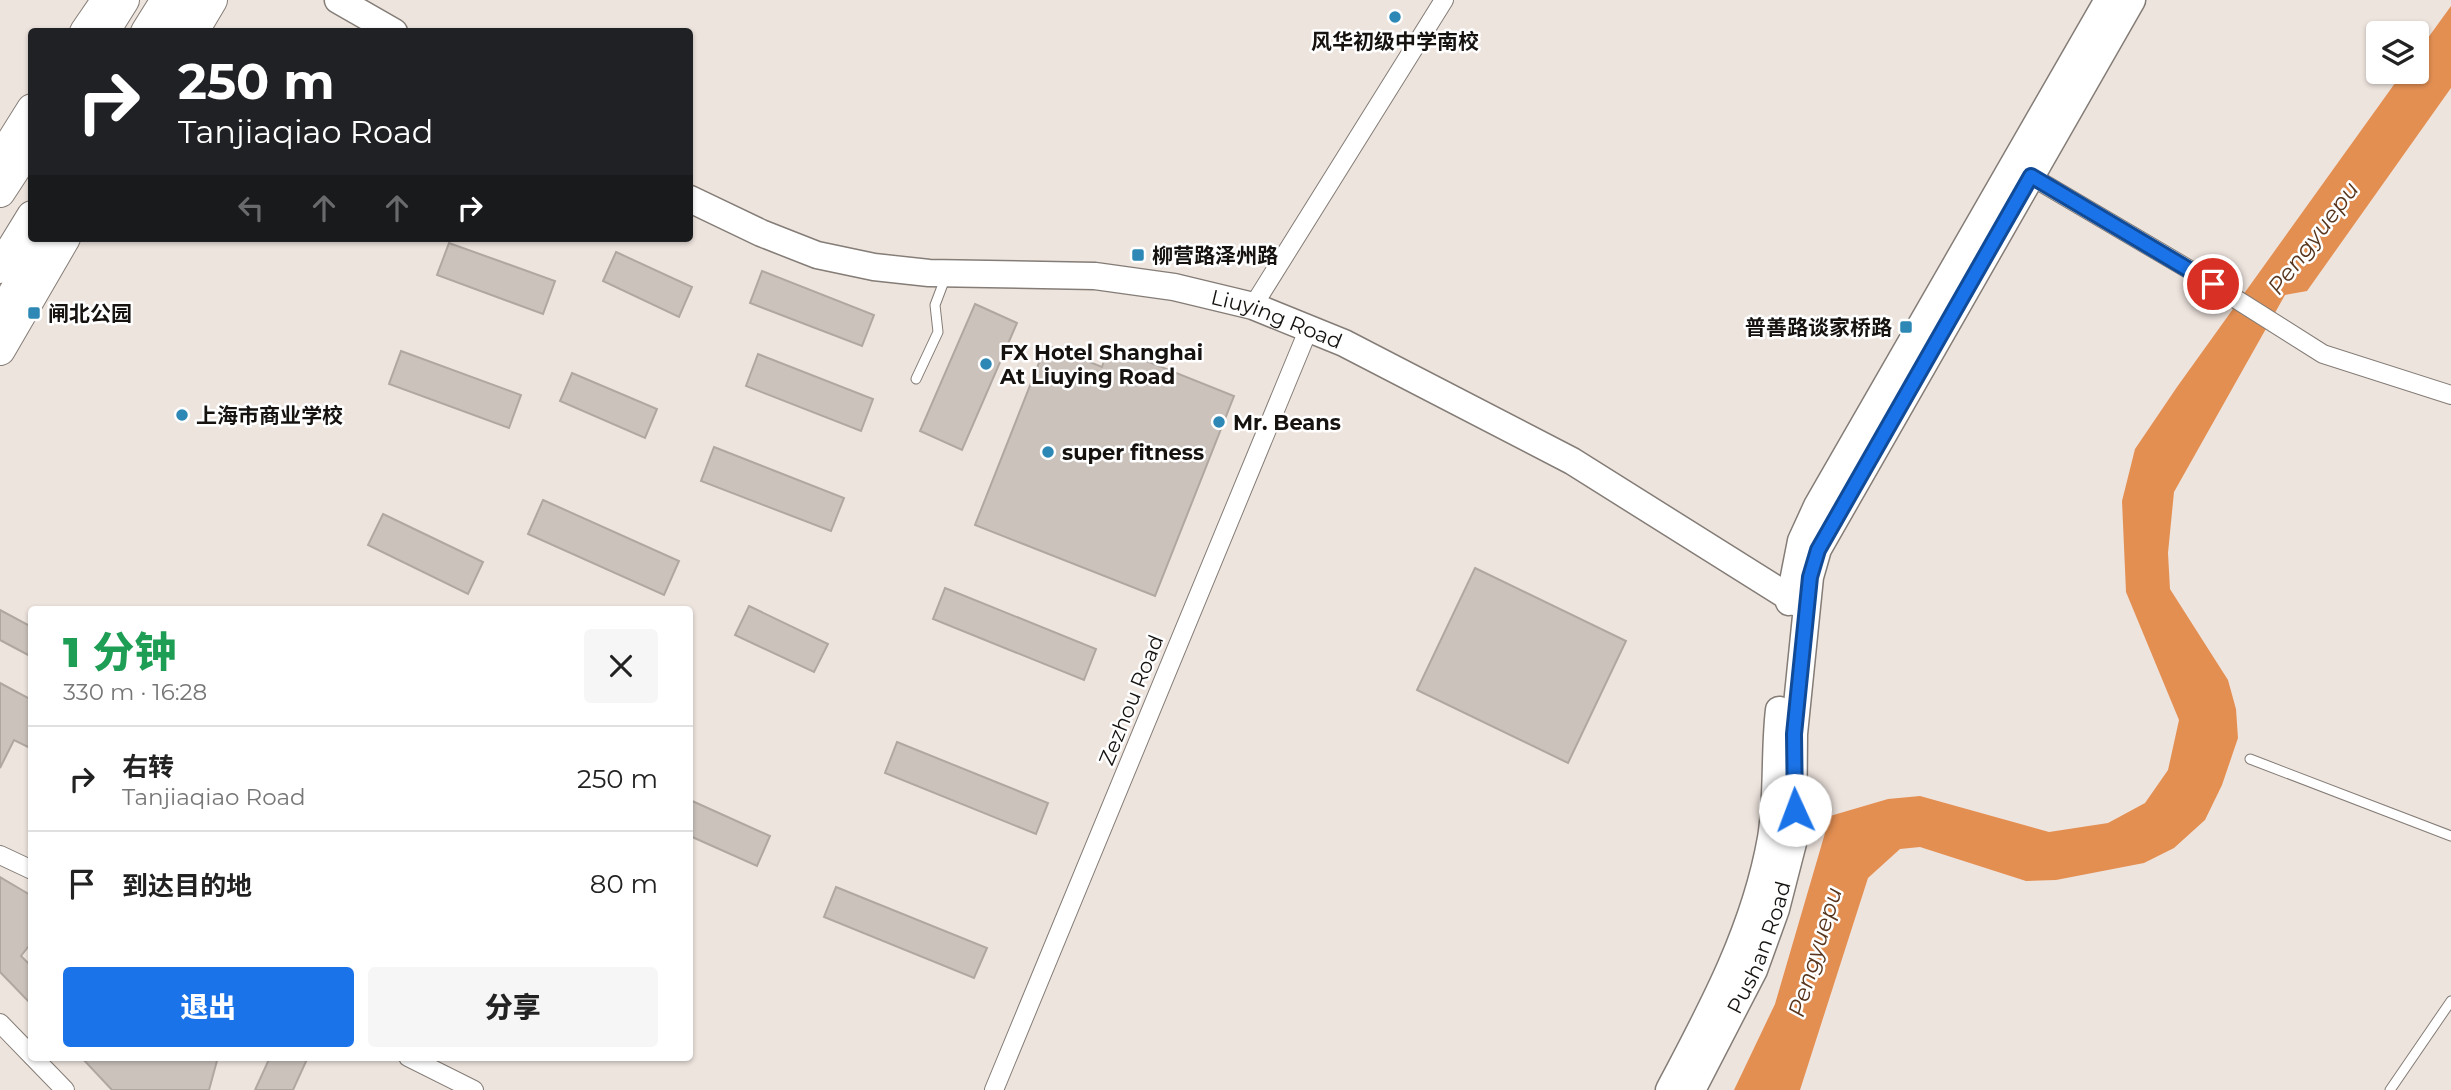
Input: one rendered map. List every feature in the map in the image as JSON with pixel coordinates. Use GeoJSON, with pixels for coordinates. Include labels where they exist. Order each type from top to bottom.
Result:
{"type":"FeatureCollection","features":[{"type":"Feature","properties":{"kind":"main road"},"geometry":{"type":"LineString","coordinates":[[74,28],[85,0]]}},
{"type":"Feature","properties":{"kind":"main road"},"geometry":{"type":"LineString","coordinates":[[88,28],[107,0]]}},
{"type":"Feature","properties":{"kind":"main road"},"geometry":{"type":"LineString","coordinates":[[106,28],[124,0]]}},
{"type":"Feature","properties":{"kind":"main road"},"geometry":{"type":"LineString","coordinates":[[148,28],[166,0]]}},
{"type":"Feature","properties":{"kind":"main road"},"geometry":{"type":"LineString","coordinates":[[162,28],[179,0]]}},
{"type":"Feature","properties":{"kind":"main road"},"geometry":{"type":"LineString","coordinates":[[176,28],[193,0]]}},
{"type":"Feature","properties":{"kind":"main road"},"geometry":{"type":"LineString","coordinates":[[195,28],[212,0]]}},
{"type":"Feature","properties":{"kind":"main road"},"geometry":{"type":"LineString","coordinates":[[338,0],[387,28]]}},
{"type":"Feature","properties":{"kind":"main road","name":"Pushan Road"},"geometry":{"type":"LineString","coordinates":[[2022,171],[2108,0]]}},
{"type":"Feature","properties":{"kind":"main road","name":"Pushan Road"},"geometry":{"type":"LineString","coordinates":[[1692,1090],[1754,970],[1776,909],[1793,843],[1797,603],[1801,541],[1817,506],[2022,171],[2132,0]]}},
{"type":"Feature","properties":{"kind":"main road"},"geometry":{"type":"LineString","coordinates":[[0,160],[28,115]]}},
{"type":"Feature","properties":{"kind":"main road"},"geometry":{"type":"LineString","coordinates":[[0,192],[28,150]]}},
{"type":"Feature","properties":{"kind":"main road","name":"Liuying Road"},"geometry":{"type":"LineString","coordinates":[[693,200],[761,233],[817,254],[874,267],[946,273],[1095,276],[1187,289],[1253,306],[1309,328],[1572,461],[1797,603]]}},
{"type":"Feature","properties":{"kind":"main road"},"geometry":{"type":"LineString","coordinates":[[0,268],[28,222]]}},
{"type":"Feature","properties":{"kind":"main road"},"geometry":{"type":"LineString","coordinates":[[0,295],[33,242]]}},
{"type":"Feature","properties":{"kind":"main road"},"geometry":{"type":"LineString","coordinates":[[0,317],[43,242]]}},
{"type":"Feature","properties":{"kind":"main road"},"geometry":{"type":"LineString","coordinates":[[0,350],[63,242]]}},
{"type":"Feature","properties":{"kind":"main road","name":"Pushan Road"},"geometry":{"type":"LineString","coordinates":[[1669,1090],[1735,961],[1758,890],[1774,811],[1776,734],[1789,631],[1797,603]]}},
{"type":"Feature","properties":{"kind":"street"},"geometry":{"type":"LineString","coordinates":[[1253,306],[1444,0]]}},
{"type":"Feature","properties":{"kind":"street"},"geometry":{"type":"LineString","coordinates":[[2022,171],[2190,270],[2323,354],[2451,395]]}},
{"type":"Feature","properties":{"kind":"street","name":"Zezhou Road"},"geometry":{"type":"LineString","coordinates":[[994,1090],[1309,328]]}},
{"type":"Feature","properties":{"kind":"street"},"geometry":{"type":"LineString","coordinates":[[0,855],[28,868]]}},
{"type":"Feature","properties":{"kind":"street"},"geometry":{"type":"LineString","coordinates":[[0,1023],[28,1052]]}},
{"type":"Feature","properties":{"kind":"street"},"geometry":{"type":"LineString","coordinates":[[37,1061],[65,1090]]}},
{"type":"Feature","properties":{"kind":"street"},"geometry":{"type":"LineString","coordinates":[[416,1061],[474,1090]]}},
{"type":"Feature","properties":{"kind":"lane"},"geometry":{"type":"LineString","coordinates":[[916,379],[938,332],[935,305],[946,273]]}},
{"type":"Feature","properties":{"kind":"lane"},"geometry":{"type":"LineString","coordinates":[[2250,759],[2451,836]]}},
{"type":"Feature","properties":{"kind":"lane"},"geometry":{"type":"LineString","coordinates":[[2390,1090],[2451,1001]]}},
{"type":"Feature","properties":{"kind":"water","name":"Pengyuepu"},"geometry":{"type":"Polygon","coordinates":[[[2451,6],[2451,88],[2307,291],[2285,295],[2174,492],[2168,553],[2170,589],[2228,680],[2236,709],[2238,738],[2222,785],[2205,820],[2174,848],[2144,863],[2056,880],[2026,881],[1920,847],[1900,849],[1868,878],[1800,1090],[1734,1090],[1775,1004],[1830,816],[1888,799],[1920,796],[2049,832],[2108,823],[2145,803],[2168,770],[2179,720],[2126,592],[2122,501],[2135,449],[2394,84],[2429,84],[2429,36],[2451,6]]]}},
{"type":"Feature","properties":{"kind":"building"},"geometry":{"type":"Polygon","coordinates":[[[449,243],[555,281],[543,314],[437,275],[449,243]]]}},
{"type":"Feature","properties":{"kind":"building"},"geometry":{"type":"Polygon","coordinates":[[[616,252],[692,287],[679,317],[603,281],[616,252]]]}},
{"type":"Feature","properties":{"kind":"building"},"geometry":{"type":"Polygon","coordinates":[[[762,271],[874,315],[862,346],[750,303],[762,271]]]}},
{"type":"Feature","properties":{"kind":"building"},"geometry":{"type":"Polygon","coordinates":[[[975,304],[1017,323],[962,450],[920,431],[975,304]]]}},
{"type":"Feature","properties":{"kind":"building"},"geometry":{"type":"Polygon","coordinates":[[[1046,345],[1102,367],[1109,346],[1234,396],[1155,596],[975,525],[1046,345]]]}},
{"type":"Feature","properties":{"kind":"building"},"geometry":{"type":"Polygon","coordinates":[[[401,351],[521,395],[509,428],[389,384],[401,351]]]}},
{"type":"Feature","properties":{"kind":"building"},"geometry":{"type":"Polygon","coordinates":[[[758,354],[873,399],[861,431],[746,386],[758,354]]]}},
{"type":"Feature","properties":{"kind":"building"},"geometry":{"type":"Polygon","coordinates":[[[572,373],[657,409],[645,438],[560,401],[572,373]]]}},
{"type":"Feature","properties":{"kind":"building"},"geometry":{"type":"Polygon","coordinates":[[[714,447],[844,498],[831,531],[701,481],[714,447]]]}},
{"type":"Feature","properties":{"kind":"building"},"geometry":{"type":"Polygon","coordinates":[[[543,500],[679,561],[664,595],[528,534],[543,500]]]}},
{"type":"Feature","properties":{"kind":"building"},"geometry":{"type":"Polygon","coordinates":[[[383,514],[483,562],[468,594],[368,545],[383,514]]]}},
{"type":"Feature","properties":{"kind":"building"},"geometry":{"type":"Polygon","coordinates":[[[1475,568],[1626,641],[1568,763],[1417,690],[1475,568]]]}},
{"type":"Feature","properties":{"kind":"building"},"geometry":{"type":"Polygon","coordinates":[[[945,588],[1096,649],[1084,680],[933,619],[945,588]]]}},
{"type":"Feature","properties":{"kind":"building"},"geometry":{"type":"Polygon","coordinates":[[[749,606],[828,644],[814,672],[735,635],[749,606]]]}},
{"type":"Feature","properties":{"kind":"building"},"geometry":{"type":"Polygon","coordinates":[[[0,610],[28,625],[28,655],[0,640],[0,610]]]}},
{"type":"Feature","properties":{"kind":"building"},"geometry":{"type":"Polygon","coordinates":[[[0,683],[28,698],[28,747],[14,740],[0,768],[0,683]]]}},
{"type":"Feature","properties":{"kind":"building"},"geometry":{"type":"Polygon","coordinates":[[[897,742],[1048,803],[1036,834],[885,773],[897,742]]]}},
{"type":"Feature","properties":{"kind":"building"},"geometry":{"type":"Polygon","coordinates":[[[693,801],[770,836],[757,866],[693,837],[693,801]]]}},
{"type":"Feature","properties":{"kind":"building"},"geometry":{"type":"Polygon","coordinates":[[[0,877],[28,894],[28,947],[21,956],[28,963],[28,1001],[0,972],[0,877]]]}},
{"type":"Feature","properties":{"kind":"building"},"geometry":{"type":"Polygon","coordinates":[[[836,887],[987,948],[974,978],[824,917],[836,887]]]}},
{"type":"Feature","properties":{"kind":"building"},"geometry":{"type":"Polygon","coordinates":[[[85,1061],[217,1061],[209,1090],[112,1090],[85,1061]]]}},
{"type":"Feature","properties":{"kind":"building"},"geometry":{"type":"Polygon","coordinates":[[[268,1061],[306,1061],[293,1090],[255,1090],[268,1061]]]}},
{"type":"Feature","properties":{"kind":"place","name":"风华初级中学南校"},"geometry":{"type":"Point","coordinates":[1395,17]}},
{"type":"Feature","properties":{"kind":"place","name":"柳营路泽州路"},"geometry":{"type":"Point","coordinates":[1138,255]}},
{"type":"Feature","properties":{"kind":"place","name":"闸北公园"},"geometry":{"type":"Point","coordinates":[34,313]}},
{"type":"Feature","properties":{"kind":"place","name":"普善路谈家桥路"},"geometry":{"type":"Point","coordinates":[1906,327]}},
{"type":"Feature","properties":{"kind":"place","name":"FX Hotel Shanghai At Liuying Road"},"geometry":{"type":"Point","coordinates":[986,364]}},
{"type":"Feature","properties":{"kind":"place","name":"上海市商业学校"},"geometry":{"type":"Point","coordinates":[182,415]}},
{"type":"Feature","properties":{"kind":"place","name":"Mr. Beans"},"geometry":{"type":"Point","coordinates":[1219,422]}},
{"type":"Feature","properties":{"kind":"place","name":"super fitness"},"geometry":{"type":"Point","coordinates":[1048,452]}},
{"type":"Feature","properties":{"kind":"route"},"geometry":{"type":"LineString","coordinates":[[1795,810],[1794,734],[1806,636],[1806,607],[1810,577],[1818,550],[1903,395],[2031,176],[2213,284]]}}]}
